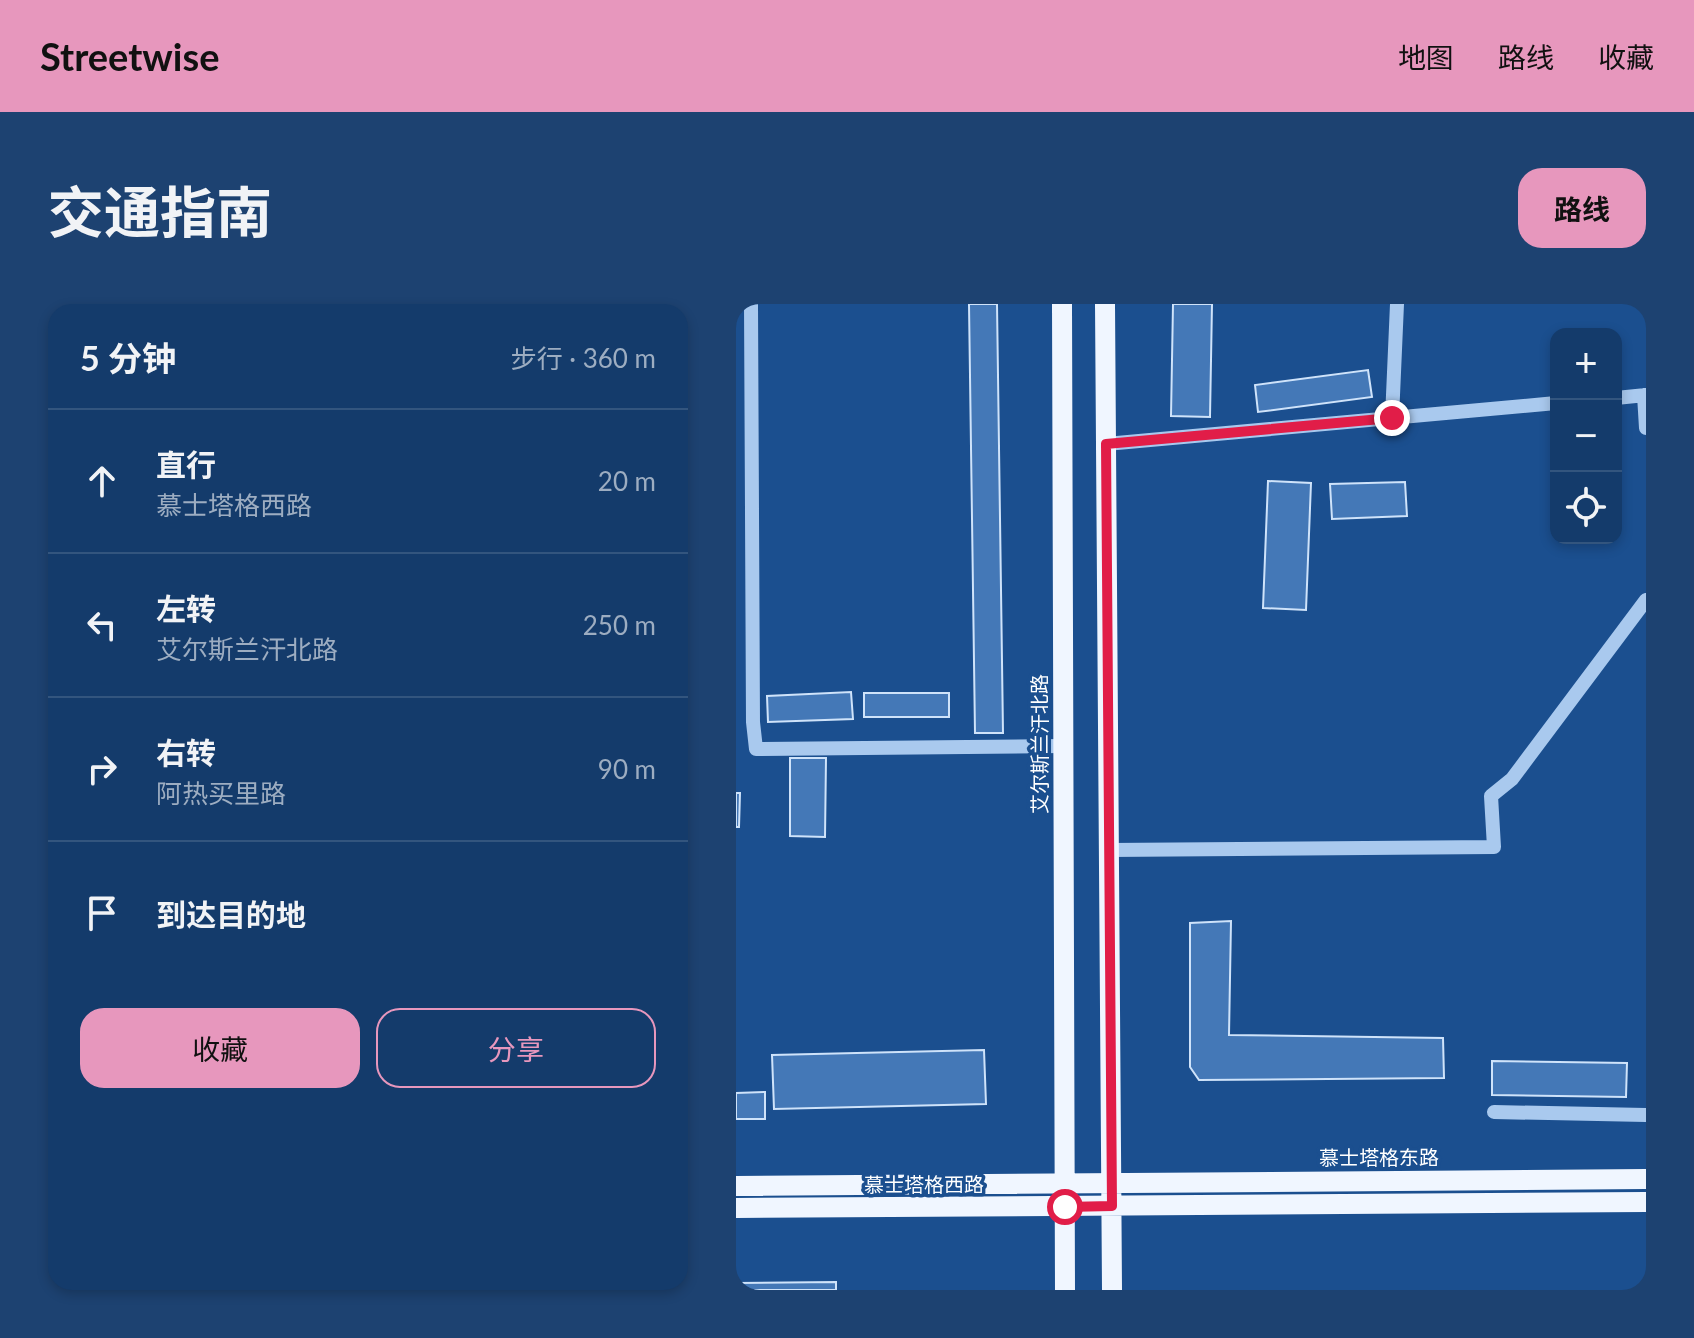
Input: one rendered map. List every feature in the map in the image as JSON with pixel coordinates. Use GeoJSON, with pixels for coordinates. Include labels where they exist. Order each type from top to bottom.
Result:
{"type":"FeatureCollection","features":[{"type":"Feature","properties":{"kind":"main road","name":"艾尔斯兰汗北路"},"geometry":{"type":"LineString","coordinates":[[1062,304],[1065,1290]]}},
{"type":"Feature","properties":{"kind":"main road"},"geometry":{"type":"LineString","coordinates":[[1105,304],[1112,1290]]}},
{"type":"Feature","properties":{"kind":"main road","name":"慕士塔格东路"},"geometry":{"type":"LineString","coordinates":[[1112,1183],[1646,1179]]}},
{"type":"Feature","properties":{"kind":"main road","name":"慕士塔格西路"},"geometry":{"type":"LineString","coordinates":[[736,1186],[1112,1183]]}},
{"type":"Feature","properties":{"kind":"main road"},"geometry":{"type":"LineString","coordinates":[[1112,1206],[1646,1202]]}},
{"type":"Feature","properties":{"kind":"main road","name":"慕士塔格西路"},"geometry":{"type":"LineString","coordinates":[[736,1208],[1112,1206]]}},
{"type":"Feature","properties":{"kind":"street"},"geometry":{"type":"LineString","coordinates":[[751,304],[752,707],[756,749],[1063,746]]}},
{"type":"Feature","properties":{"kind":"street"},"geometry":{"type":"LineString","coordinates":[[1392,418],[1397,304]]}},
{"type":"Feature","properties":{"kind":"street"},"geometry":{"type":"LineString","coordinates":[[1622,397],[1645,395],[1646,428]]}},
{"type":"Feature","properties":{"kind":"street"},"geometry":{"type":"LineString","coordinates":[[1106,444],[1550,404]]}},
{"type":"Feature","properties":{"kind":"street"},"geometry":{"type":"LineString","coordinates":[[1109,850],[1494,847],[1491,796],[1512,779],[1646,600]]}},
{"type":"Feature","properties":{"kind":"street"},"geometry":{"type":"LineString","coordinates":[[1494,1112],[1646,1115]]}},
{"type":"Feature","properties":{"kind":"building"},"geometry":{"type":"Polygon","coordinates":[[[969,304],[997,304],[1003,733],[975,733],[969,304]]]}},
{"type":"Feature","properties":{"kind":"building"},"geometry":{"type":"Polygon","coordinates":[[[1173,304],[1212,304],[1210,417],[1171,416],[1173,304]]]}},
{"type":"Feature","properties":{"kind":"building"},"geometry":{"type":"Polygon","coordinates":[[[1368,370],[1372,397],[1258,412],[1255,385],[1368,370]]]}},
{"type":"Feature","properties":{"kind":"building"},"geometry":{"type":"Polygon","coordinates":[[[1268,481],[1311,483],[1306,610],[1263,608],[1268,481]]]}},
{"type":"Feature","properties":{"kind":"building"},"geometry":{"type":"Polygon","coordinates":[[[1405,482],[1407,516],[1332,519],[1330,484],[1405,482]]]}},
{"type":"Feature","properties":{"kind":"building"},"geometry":{"type":"Polygon","coordinates":[[[851,692],[853,719],[768,722],[767,696],[851,692]]]}},
{"type":"Feature","properties":{"kind":"building"},"geometry":{"type":"Polygon","coordinates":[[[864,693],[949,693],[949,717],[864,717],[864,693]]]}},
{"type":"Feature","properties":{"kind":"building"},"geometry":{"type":"Polygon","coordinates":[[[790,758],[826,758],[825,837],[790,836],[790,758]]]}},
{"type":"Feature","properties":{"kind":"building"},"geometry":{"type":"Polygon","coordinates":[[[736,793],[740,793],[739,827],[736,827],[736,793]]]}},
{"type":"Feature","properties":{"kind":"building"},"geometry":{"type":"Polygon","coordinates":[[[1231,921],[1229,1035],[1443,1038],[1444,1078],[1199,1080],[1190,1067],[1190,923],[1231,921]]]}},
{"type":"Feature","properties":{"kind":"building"},"geometry":{"type":"Polygon","coordinates":[[[984,1050],[986,1104],[774,1109],[772,1055],[984,1050]]]}},
{"type":"Feature","properties":{"kind":"building"},"geometry":{"type":"Polygon","coordinates":[[[1492,1061],[1627,1063],[1626,1097],[1492,1095],[1492,1061]]]}},
{"type":"Feature","properties":{"kind":"building"},"geometry":{"type":"Polygon","coordinates":[[[765,1092],[765,1119],[736,1119],[736,1093],[765,1092]]]}},
{"type":"Feature","properties":{"kind":"building"},"geometry":{"type":"Polygon","coordinates":[[[836,1282],[836,1290],[736,1290],[736,1283],[836,1282]]]}},
{"type":"Feature","properties":{"kind":"route"},"geometry":{"type":"LineString","coordinates":[[1065,1207],[1112,1206],[1106,444],[1392,418]]}}]}
